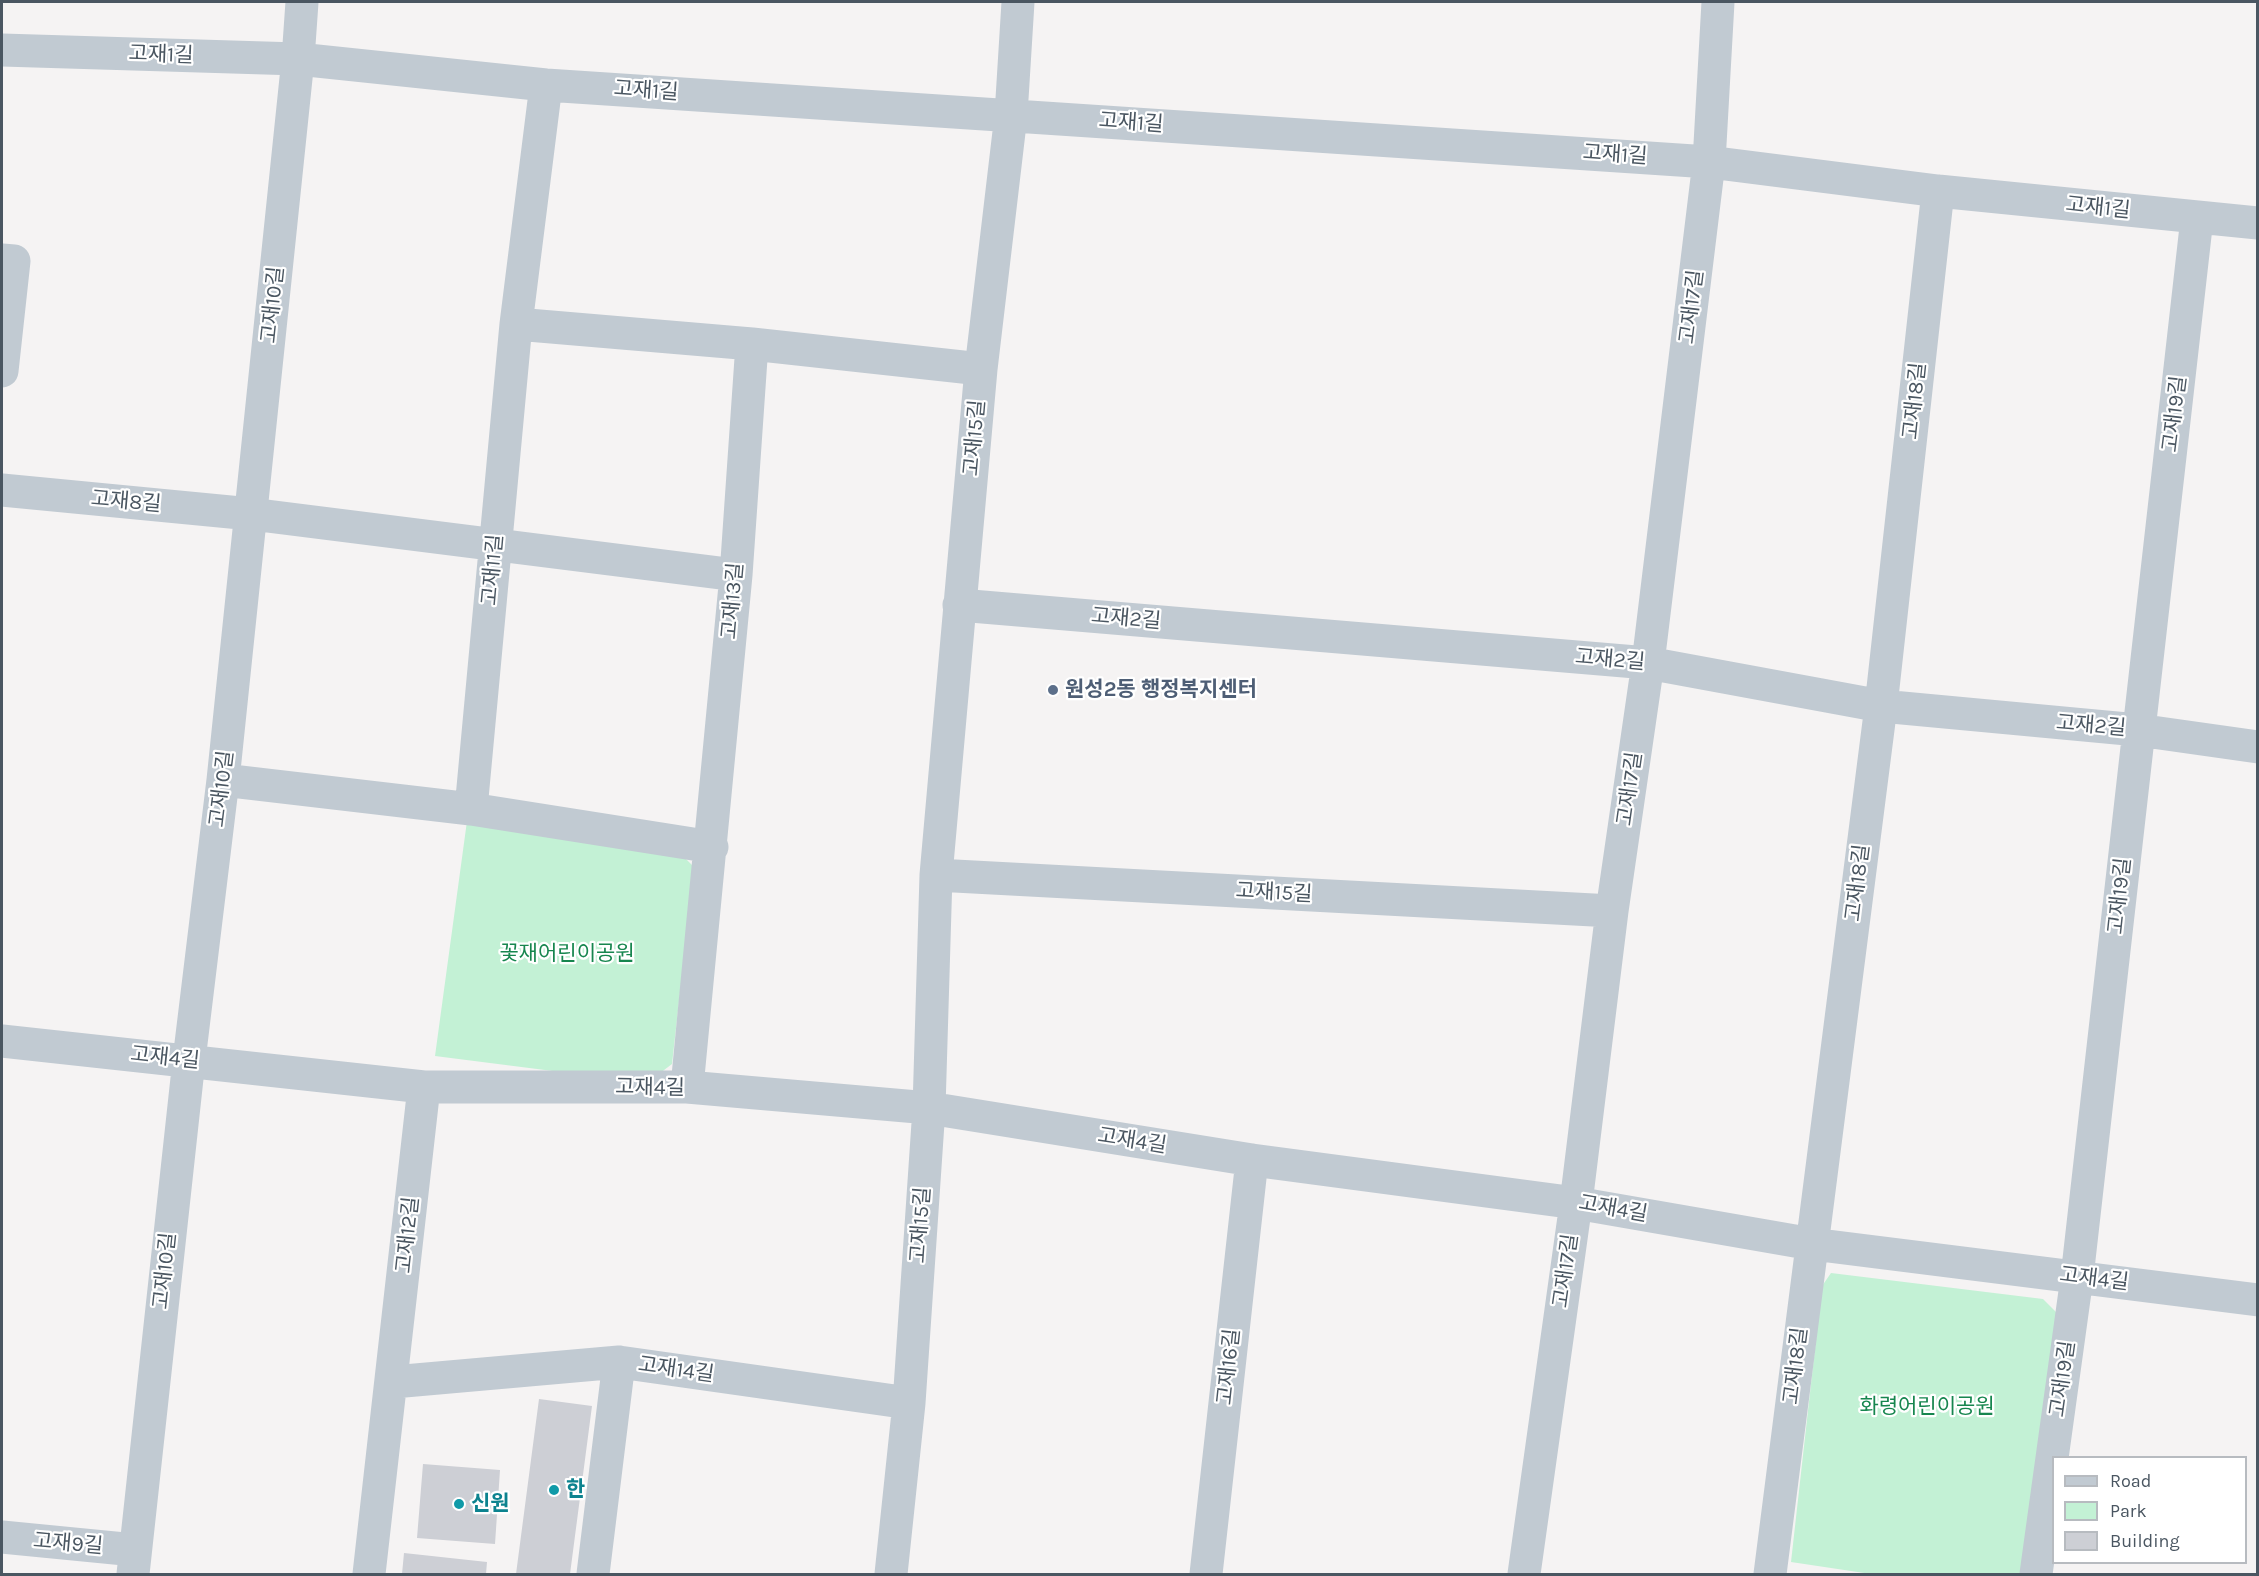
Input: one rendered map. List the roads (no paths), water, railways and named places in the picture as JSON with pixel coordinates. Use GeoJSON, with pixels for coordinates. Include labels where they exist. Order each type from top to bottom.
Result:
{"type":"FeatureCollection","features":[{"type":"Feature","properties":{"kind":"street","name":"고재10길"},"geometry":{"type":"LineString","coordinates":[[134,1562],[189,1060],[224,780],[302,2]]}},
{"type":"Feature","properties":{"kind":"street","name":"고재15길"},"geometry":{"type":"LineString","coordinates":[[891,1575],[909,1403],[929,1108],[936,875],[981,369],[1011,115],[1018,2]]}},
{"type":"Feature","properties":{"kind":"street","name":"고재17길"},"geometry":{"type":"LineString","coordinates":[[1524,1575],[1576,1203],[1612,911],[1648,663],[1709,162],[1718,2]]}},
{"type":"Feature","properties":{"kind":"street","name":"고재1길"},"geometry":{"type":"LineString","coordinates":[[2,50],[298,59],[546,85],[1709,162],[1938,191],[2258,223]]}},
{"type":"Feature","properties":{"kind":"street","name":"고재11길"},"geometry":{"type":"LineString","coordinates":[[471,809],[516,324],[546,85]]}},
{"type":"Feature","properties":{"kind":"street","name":"고재18길"},"geometry":{"type":"LineString","coordinates":[[1770,1575],[1881,706],[1938,191]]}},
{"type":"Feature","properties":{"kind":"street","name":"고재19길"},"geometry":{"type":"LineString","coordinates":[[2053,1456],[2078,1277],[2197,218]]}},
{"type":"Feature","properties":{"kind":"street"},"geometry":{"type":"LineString","coordinates":[[2,260],[14,261],[2,371]]}},
{"type":"Feature","properties":{"kind":"street"},"geometry":{"type":"LineString","coordinates":[[516,324],[752,344],[981,369]]}},
{"type":"Feature","properties":{"kind":"street","name":"고재13길"},"geometry":{"type":"LineString","coordinates":[[687,1088],[712,847],[736,575],[752,344]]}},
{"type":"Feature","properties":{"kind":"street","name":"고재8길"},"geometry":{"type":"LineString","coordinates":[[2,490],[251,514],[736,575]]}},
{"type":"Feature","properties":{"kind":"street","name":"고재2길"},"geometry":{"type":"LineString","coordinates":[[959,605],[1648,663],[1881,706],[2138,730],[2258,747]]}},
{"type":"Feature","properties":{"kind":"street"},"geometry":{"type":"LineString","coordinates":[[224,780],[471,809],[712,847]]}},
{"type":"Feature","properties":{"kind":"street","name":"고재15길"},"geometry":{"type":"LineString","coordinates":[[936,875],[1612,911]]}},
{"type":"Feature","properties":{"kind":"street","name":"고재4길"},"geometry":{"type":"LineString","coordinates":[[2,1041],[424,1087],[687,1088],[929,1108],[1252,1160],[1576,1203],[1812,1244],[2258,1300]]}},
{"type":"Feature","properties":{"kind":"street","name":"고재12길"},"geometry":{"type":"LineString","coordinates":[[369,1575],[393,1383],[424,1087]]}},
{"type":"Feature","properties":{"kind":"street","name":"고재16길"},"geometry":{"type":"LineString","coordinates":[[1206,1575],[1252,1160]]}},
{"type":"Feature","properties":{"kind":"street"},"geometry":{"type":"LineString","coordinates":[[393,1383],[619,1362]]}},
{"type":"Feature","properties":{"kind":"street","name":"고재14길"},"geometry":{"type":"LineString","coordinates":[[593,1575],[619,1362],[909,1403]]}},
{"type":"Feature","properties":{"kind":"street","name":"고재19길"},"geometry":{"type":"LineString","coordinates":[[2036,1575],[2052,1461]]}},
{"type":"Feature","properties":{"kind":"street","name":"고재9길"},"geometry":{"type":"LineString","coordinates":[[2,1537],[134,1562]]}},
{"type":"Feature","properties":{"kind":"place","name":"원성2동 행정복지센터"},"geometry":{"type":"Point","coordinates":[1053,690]}},
{"type":"Feature","properties":{"kind":"place","name":"한"},"geometry":{"type":"Point","coordinates":[554,1490]}},
{"type":"Feature","properties":{"kind":"place","name":"신원"},"geometry":{"type":"Point","coordinates":[459,1504]}},
{"type":"Feature","properties":{"kind":"park label","name":"꽃재어린이공원"},"geometry":{"type":"Point","coordinates":[567,954]}},
{"type":"Feature","properties":{"kind":"park label","name":"화령어린이공원"},"geometry":{"type":"Point","coordinates":[1927,1407]}}]}
